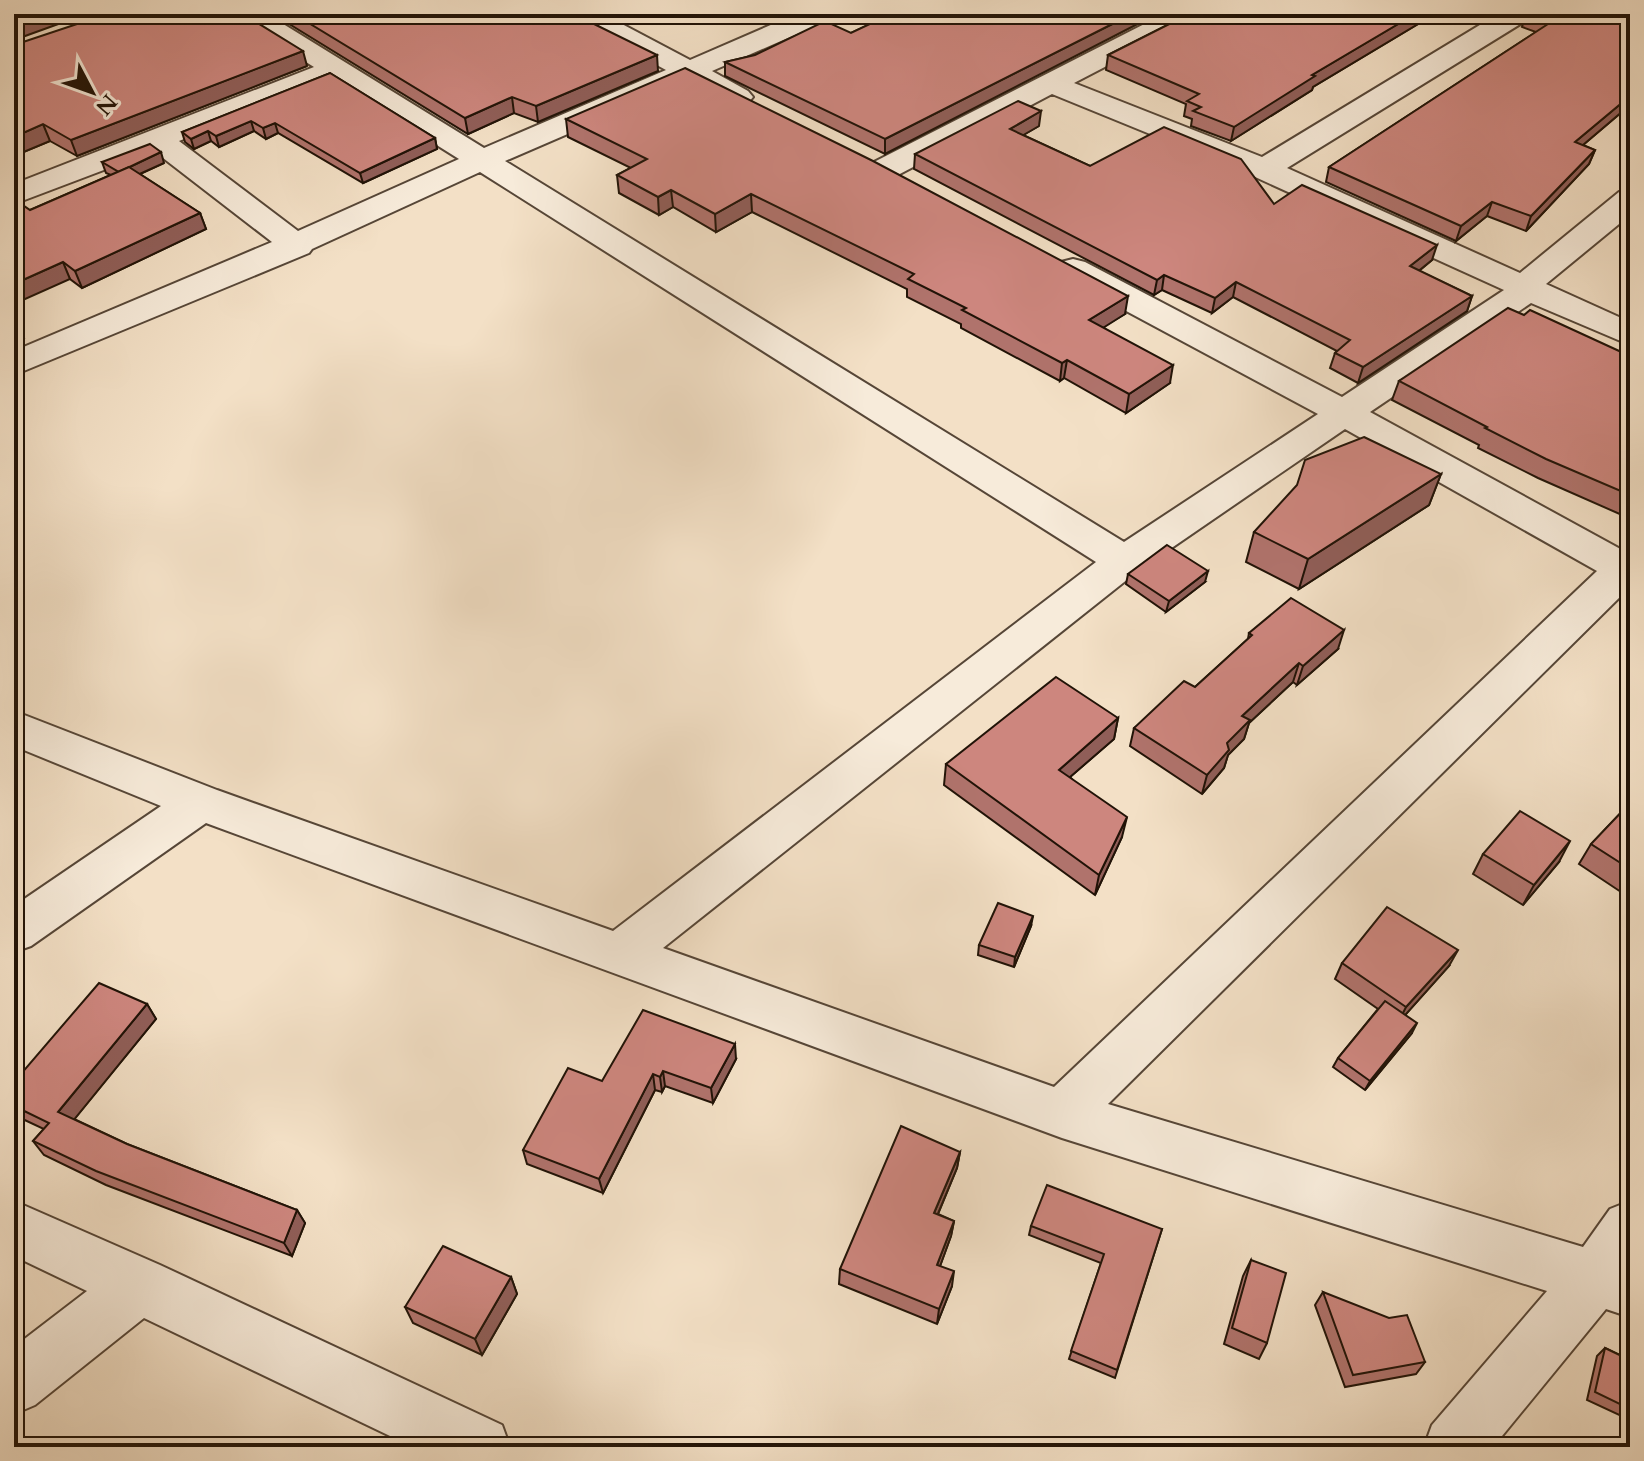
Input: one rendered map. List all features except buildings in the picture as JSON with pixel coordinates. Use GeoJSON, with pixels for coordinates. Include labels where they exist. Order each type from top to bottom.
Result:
{"type":"FeatureCollection","features":[{"type":"Feature","properties":{"kind":"street"},"geometry":{"type":"LineString","coordinates":[[248,14],[333,70],[1124,561]]}},
{"type":"Feature","properties":{"kind":"street"},"geometry":{"type":"LineString","coordinates":[[583,14],[690,73],[760,107]]}},
{"type":"Feature","properties":{"kind":"street"},"geometry":{"type":"LineString","coordinates":[[14,364],[297,246],[482,160],[690,73],[819,14]]}},
{"type":"Feature","properties":{"kind":"street"},"geometry":{"type":"LineString","coordinates":[[885,170],[1185,14]]}},
{"type":"Feature","properties":{"kind":"street"},"geometry":{"type":"LineString","coordinates":[[1264,169],[1517,14]]}},
{"type":"Feature","properties":{"kind":"street"},"geometry":{"type":"LineString","coordinates":[[14,195],[333,70]]}},
{"type":"Feature","properties":{"kind":"street"},"geometry":{"type":"LineString","coordinates":[[1052,84],[1264,169],[1630,335]]}},
{"type":"Feature","properties":{"kind":"street"},"geometry":{"type":"LineString","coordinates":[[158,139],[297,246]]}},
{"type":"Feature","properties":{"kind":"street"},"geometry":{"type":"LineString","coordinates":[[621,953],[1124,561],[1526,287],[1630,199]]}},
{"type":"Feature","properties":{"kind":"street"},"geometry":{"type":"LineString","coordinates":[[1051,258],[1628,568],[1062,1114]]}},
{"type":"Feature","properties":{"kind":"street"},"geometry":{"type":"LineString","coordinates":[[14,728],[201,803],[1062,1114],[1613,1283]]}},
{"type":"Feature","properties":{"kind":"street"},"geometry":{"type":"LineString","coordinates":[[14,932],[201,803]]}},
{"type":"Feature","properties":{"kind":"street"},"geometry":{"type":"LineString","coordinates":[[14,1228],[480,1447]]}},
{"type":"Feature","properties":{"kind":"street"},"geometry":{"type":"LineString","coordinates":[[1454,1447],[1613,1283],[1630,1228]]}},
{"type":"Feature","properties":{"kind":"street"},"geometry":{"type":"LineString","coordinates":[[14,1384],[140,1285]]}}]}
